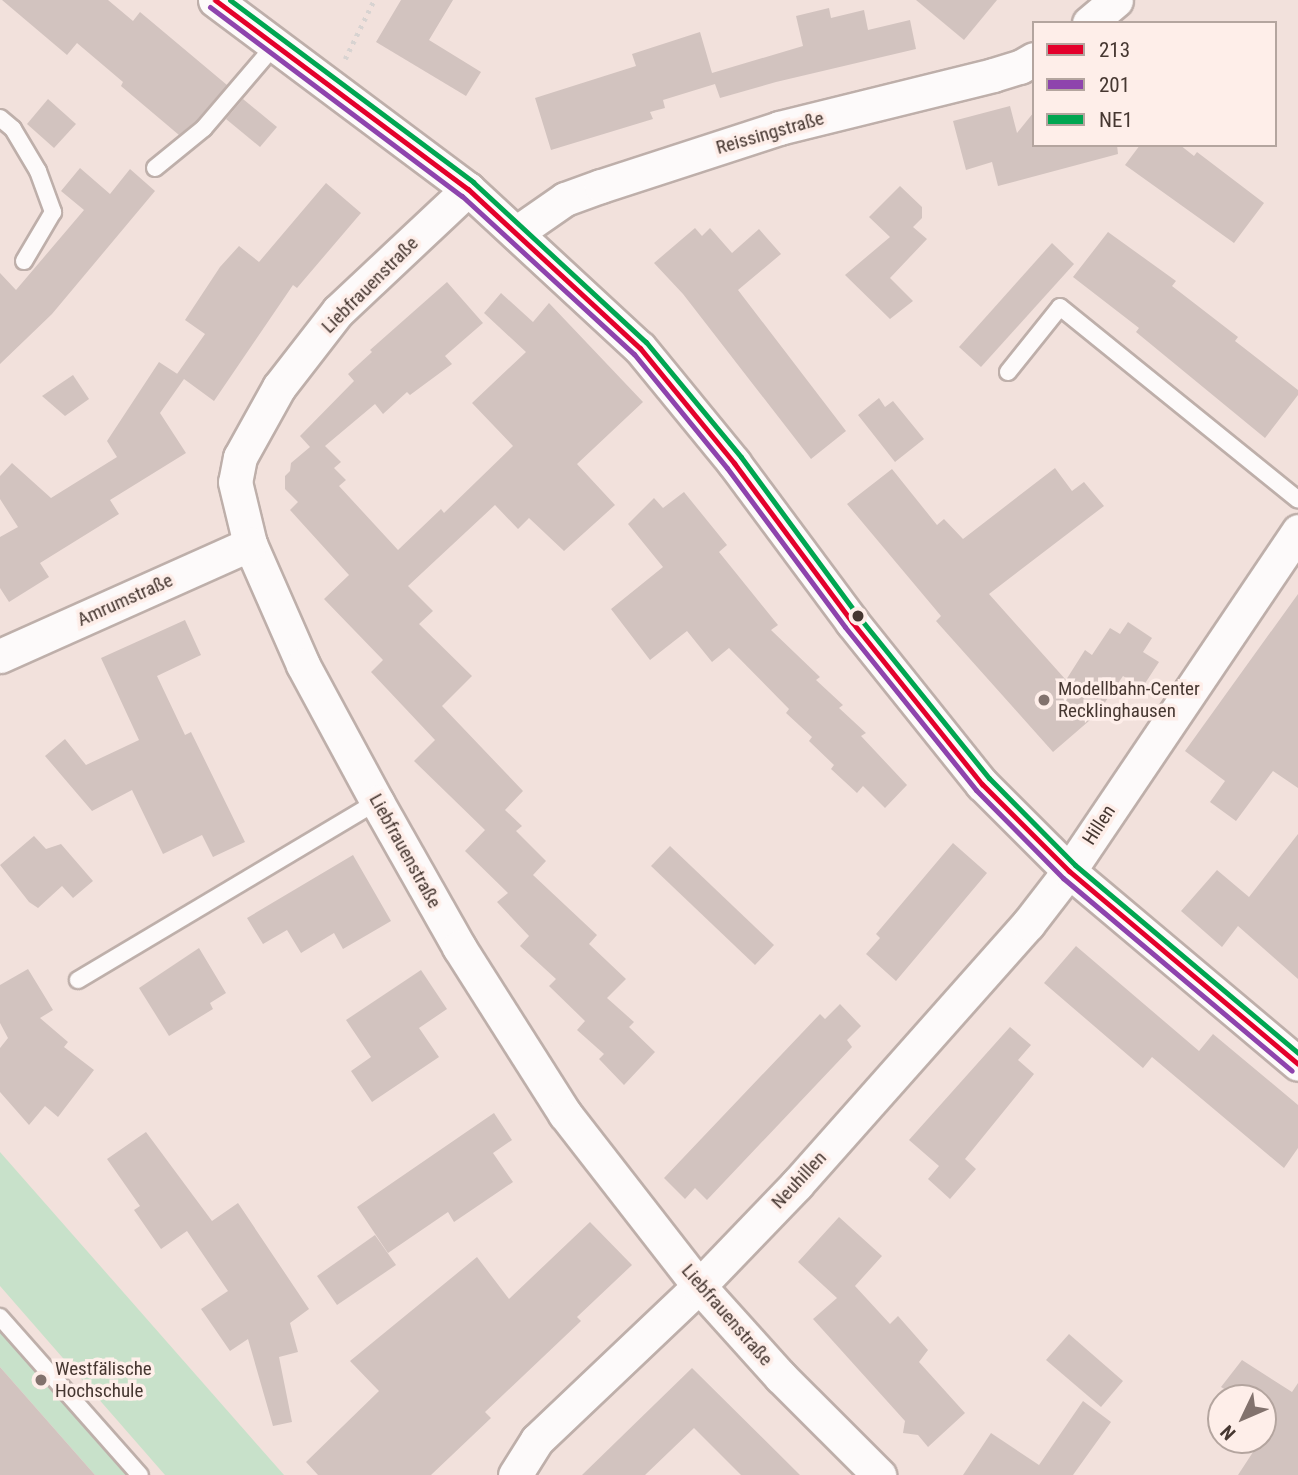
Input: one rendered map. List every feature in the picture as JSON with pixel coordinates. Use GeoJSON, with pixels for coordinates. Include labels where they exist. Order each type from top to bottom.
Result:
{"type":"FeatureCollection","features":[{"type":"Feature","properties":{"kind":"street"},"geometry":{"type":"LineString","coordinates":[[215,0],[468,190],[640,348],[734,463],[852,622],[982,784],[1069,872],[1298,1064]]}},
{"type":"Feature","properties":{"kind":"street"},"geometry":{"type":"LineString","coordinates":[[1091,21],[1116,0]]}},
{"type":"Feature","properties":{"kind":"street","name":"Reissingstraße"},"geometry":{"type":"LineString","coordinates":[[516,233],[565,199],[601,186],[779,128],[993,75],[1020,67],[1032,60]]}},
{"type":"Feature","properties":{"kind":"street","name":"Liebfrauenstraße"},"geometry":{"type":"LineString","coordinates":[[468,190],[338,311],[279,387],[240,457],[235,482],[250,544],[303,665],[377,802],[459,947],[565,1114],[699,1286],[781,1377],[879,1475]]}},
{"type":"Feature","properties":{"kind":"street","name":"Hillen"},"geometry":{"type":"LineString","coordinates":[[1069,872],[1298,531]]}},
{"type":"Feature","properties":{"kind":"street","name":"Amrumstraße"},"geometry":{"type":"LineString","coordinates":[[0,656],[250,544]]}},
{"type":"Feature","properties":{"kind":"street","name":"Neuhillen"},"geometry":{"type":"LineString","coordinates":[[515,1475],[537,1440],[699,1286],[858,1115],[1028,924],[1069,872]]}},
{"type":"Feature","properties":{"kind":"lane"},"geometry":{"type":"LineString","coordinates":[[155,168],[204,128],[275,46]]}},
{"type":"Feature","properties":{"kind":"lane"},"geometry":{"type":"LineString","coordinates":[[0,118],[13,129],[38,170],[53,212],[24,261]]}},
{"type":"Feature","properties":{"kind":"lane"},"geometry":{"type":"LineString","coordinates":[[1008,372],[1060,307],[1298,500]]}},
{"type":"Feature","properties":{"kind":"lane"},"geometry":{"type":"LineString","coordinates":[[78,980],[377,802]]}},
{"type":"Feature","properties":{"kind":"lane"},"geometry":{"type":"LineString","coordinates":[[0,1317],[140,1475]]}},
{"type":"Feature","properties":{"kind":"path"},"geometry":{"type":"LineString","coordinates":[[331,88],[374,0]]}},
{"type":"Feature","properties":{"kind":"green space"},"geometry":{"type":"Polygon","coordinates":[[[0,1152],[284,1475],[165,1475],[0,1286],[0,1152]]]}},
{"type":"Feature","properties":{"kind":"green space"},"geometry":{"type":"Polygon","coordinates":[[[0,1327],[130,1475],[95,1475],[0,1367],[0,1327]]]}},
{"type":"Feature","properties":{"kind":"building"},"geometry":{"type":"Polygon","coordinates":[[[2,0],[108,0],[133,21],[140,12],[227,85],[197,120],[179,135],[121,86],[123,82],[77,43],[67,55],[2,0]]]}},
{"type":"Feature","properties":{"kind":"building"},"geometry":{"type":"Polygon","coordinates":[[[401,0],[453,0],[429,40],[481,72],[466,96],[376,42],[401,0]]]}},
{"type":"Feature","properties":{"kind":"building"},"geometry":{"type":"Polygon","coordinates":[[[916,0],[997,0],[964,40],[916,0]]]}},
{"type":"Feature","properties":{"kind":"building"},"geometry":{"type":"Polygon","coordinates":[[[829,8],[831,18],[864,10],[868,30],[910,20],[916,49],[720,98],[715,84],[663,100],[665,108],[650,112],[653,119],[551,150],[535,98],[636,66],[632,54],[700,32],[712,73],[803,46],[796,16],[829,8]]]}},
{"type":"Feature","properties":{"kind":"building"},"geometry":{"type":"Polygon","coordinates":[[[48,99],[76,124],[54,148],[27,124],[48,99]]]}},
{"type":"Feature","properties":{"kind":"building"},"geometry":{"type":"Polygon","coordinates":[[[243,99],[277,127],[260,147],[226,119],[243,99]]]}},
{"type":"Feature","properties":{"kind":"building"},"geometry":{"type":"Polygon","coordinates":[[[1010,106],[1017,133],[1032,114],[1032,147],[1117,147],[1118,154],[998,186],[992,162],[966,170],[953,121],[1010,106]]]}},
{"type":"Feature","properties":{"kind":"building"},"geometry":{"type":"Polygon","coordinates":[[[1138,147],[1183,147],[1194,156],[1197,152],[1264,203],[1234,243],[1125,165],[1138,147]]]}},
{"type":"Feature","properties":{"kind":"building"},"geometry":{"type":"Polygon","coordinates":[[[80,168],[110,194],[130,169],[155,191],[52,314],[0,364],[0,273],[16,290],[84,210],[61,191],[80,168]]]}},
{"type":"Feature","properties":{"kind":"building"},"geometry":{"type":"Polygon","coordinates":[[[326,183],[361,213],[297,288],[293,285],[214,401],[184,379],[160,413],[186,453],[110,500],[119,514],[40,563],[49,577],[9,602],[0,588],[0,537],[18,527],[0,499],[0,476],[12,463],[51,498],[117,457],[107,441],[159,362],[177,374],[205,334],[185,320],[220,267],[239,246],[259,262],[326,183]]]}},
{"type":"Feature","properties":{"kind":"building"},"geometry":{"type":"Polygon","coordinates":[[[900,186],[922,207],[922,218],[913,227],[927,239],[890,278],[913,301],[890,319],[845,275],[890,237],[869,217],[900,186]]]}},
{"type":"Feature","properties":{"kind":"building"},"geometry":{"type":"Polygon","coordinates":[[[695,228],[702,236],[710,228],[732,253],[759,229],[781,254],[738,290],[846,431],[811,459],[683,294],[654,263],[695,228]]]}},
{"type":"Feature","properties":{"kind":"building"},"geometry":{"type":"Polygon","coordinates":[[[1108,232],[1176,281],[1172,286],[1238,337],[1235,341],[1298,390],[1298,395],[1265,438],[1136,332],[1139,328],[1073,277],[1108,232]]]}},
{"type":"Feature","properties":{"kind":"building"},"geometry":{"type":"Polygon","coordinates":[[[1052,243],[1074,264],[981,367],[959,347],[1052,243]]]}},
{"type":"Feature","properties":{"kind":"building"},"geometry":{"type":"Polygon","coordinates":[[[447,282],[483,323],[445,356],[452,364],[410,395],[407,392],[383,414],[375,404],[325,446],[341,462],[334,468],[346,480],[339,486],[398,550],[441,509],[444,513],[513,446],[472,403],[526,352],[484,313],[501,293],[533,322],[549,303],[643,402],[577,464],[615,505],[564,551],[529,518],[518,529],[495,505],[408,586],[433,611],[419,624],[472,676],[442,706],[523,791],[505,810],[522,826],[516,831],[546,861],[533,875],[597,935],[589,944],[626,979],[607,998],[634,1022],[629,1027],[655,1052],[624,1085],[599,1059],[604,1054],[577,1030],[585,1021],[549,986],[556,979],[520,946],[529,936],[497,902],[508,893],[465,851],[485,830],[414,761],[435,740],[371,672],[383,660],[324,599],[349,575],[290,510],[298,502],[285,489],[285,476],[290,471],[291,463],[310,447],[300,436],[354,381],[348,374],[372,352],[370,350],[447,282]]]}},
{"type":"Feature","properties":{"kind":"building"},"geometry":{"type":"Polygon","coordinates":[[[73,375],[89,399],[65,416],[42,396],[73,375]]]}},
{"type":"Feature","properties":{"kind":"building"},"geometry":{"type":"Polygon","coordinates":[[[879,398],[885,407],[893,401],[924,439],[895,462],[858,415],[879,398]]]}},
{"type":"Feature","properties":{"kind":"building"},"geometry":{"type":"Polygon","coordinates":[[[1055,468],[1072,491],[1084,482],[1104,506],[989,594],[1066,680],[1085,650],[1092,655],[1110,628],[1120,634],[1128,622],[1152,638],[1143,652],[1159,662],[1142,688],[1123,676],[1097,714],[1053,752],[936,621],[941,616],[847,504],[892,469],[937,525],[944,519],[963,539],[1055,468]]]}},
{"type":"Feature","properties":{"kind":"building"},"geometry":{"type":"Polygon","coordinates":[[[684,492],[727,545],[719,552],[778,625],[771,630],[820,677],[816,680],[843,705],[839,708],[866,733],[861,736],[907,785],[885,808],[863,786],[857,793],[831,769],[834,765],[809,741],[812,737],[786,713],[789,709],[729,648],[712,662],[687,631],[650,660],[611,609],[663,567],[628,524],[654,498],[663,508],[684,492]]]}},
{"type":"Feature","properties":{"kind":"building"},"geometry":{"type":"Polygon","coordinates":[[[1298,594],[1298,788],[1273,771],[1236,821],[1210,802],[1225,781],[1185,751],[1298,594]]]}},
{"type":"Feature","properties":{"kind":"building"},"geometry":{"type":"Polygon","coordinates":[[[185,620],[201,655],[157,676],[185,735],[191,732],[245,842],[213,857],[202,835],[163,854],[132,790],[92,811],[45,756],[65,739],[86,765],[139,740],[101,658],[185,620]]]}},
{"type":"Feature","properties":{"kind":"building"},"geometry":{"type":"Polygon","coordinates":[[[1298,834],[1298,979],[1238,926],[1222,947],[1181,911],[1217,870],[1249,897],[1298,834]]]}},
{"type":"Feature","properties":{"kind":"building"},"geometry":{"type":"Polygon","coordinates":[[[34,836],[46,849],[61,844],[93,881],[73,898],[62,886],[38,908],[29,902],[0,865],[34,836]]]}},
{"type":"Feature","properties":{"kind":"building"},"geometry":{"type":"Polygon","coordinates":[[[953,843],[987,873],[896,981],[866,954],[880,938],[876,934],[953,843]]]}},
{"type":"Feature","properties":{"kind":"building"},"geometry":{"type":"Polygon","coordinates":[[[670,846],[774,945],[755,965],[651,866],[670,846]]]}},
{"type":"Feature","properties":{"kind":"building"},"geometry":{"type":"Polygon","coordinates":[[[353,855],[391,921],[343,949],[334,933],[301,953],[287,930],[263,944],[247,918],[353,855]]]}},
{"type":"Feature","properties":{"kind":"building"},"geometry":{"type":"Polygon","coordinates":[[[1076,946],[1199,1051],[1213,1034],[1298,1105],[1298,1148],[1284,1168],[1152,1057],[1143,1068],[1044,983],[1076,946]]]}},
{"type":"Feature","properties":{"kind":"building"},"geometry":{"type":"Polygon","coordinates":[[[199,948],[226,993],[210,1003],[213,1009],[169,1036],[139,988],[199,948]]]}},
{"type":"Feature","properties":{"kind":"building"},"geometry":{"type":"Polygon","coordinates":[[[28,969],[53,1010],[40,1018],[68,1042],[64,1047],[94,1070],[58,1117],[45,1106],[29,1125],[0,1092],[0,1048],[8,1038],[0,1023],[0,985],[28,969]]]}},
{"type":"Feature","properties":{"kind":"building"},"geometry":{"type":"Polygon","coordinates":[[[421,970],[447,1009],[419,1028],[439,1057],[372,1102],[351,1071],[371,1057],[346,1020],[421,970]]]}},
{"type":"Feature","properties":{"kind":"building"},"geometry":{"type":"Polygon","coordinates":[[[840,1004],[861,1026],[847,1040],[852,1047],[707,1200],[695,1188],[685,1199],[664,1178],[820,1014],[825,1019],[840,1004]]]}},
{"type":"Feature","properties":{"kind":"building"},"geometry":{"type":"Polygon","coordinates":[[[1010,1027],[1031,1045],[1018,1060],[1034,1074],[965,1159],[976,1169],[950,1199],[928,1179],[939,1166],[909,1140],[1010,1027]]]}},
{"type":"Feature","properties":{"kind":"building"},"geometry":{"type":"Polygon","coordinates":[[[494,1113],[512,1140],[493,1153],[513,1182],[454,1222],[448,1212],[388,1253],[357,1207],[494,1113]]]}},
{"type":"Feature","properties":{"kind":"building"},"geometry":{"type":"Polygon","coordinates":[[[146,1132],[212,1221],[238,1203],[309,1309],[290,1323],[298,1352],[279,1357],[292,1422],[273,1426],[248,1339],[230,1351],[201,1309],[228,1291],[187,1231],[161,1249],[134,1210],[140,1206],[107,1159],[146,1132]]]}},
{"type":"Feature","properties":{"kind":"building"},"geometry":{"type":"Polygon","coordinates":[[[839,1217],[882,1256],[855,1286],[890,1324],[898,1316],[928,1350],[919,1362],[965,1413],[928,1447],[918,1435],[903,1433],[905,1421],[813,1319],[837,1298],[798,1262],[839,1217]]]}},
{"type":"Feature","properties":{"kind":"building"},"geometry":{"type":"Polygon","coordinates":[[[590,1222],[632,1265],[577,1317],[581,1321],[485,1412],[491,1418],[431,1475],[318,1475],[306,1462],[379,1391],[350,1361],[477,1257],[509,1299],[590,1222]]]}},
{"type":"Feature","properties":{"kind":"building"},"geometry":{"type":"Polygon","coordinates":[[[375,1235],[396,1265],[337,1305],[317,1276],[375,1235]]]}},
{"type":"Feature","properties":{"kind":"building"},"geometry":{"type":"Polygon","coordinates":[[[1069,1334],[1123,1381],[1101,1407],[1046,1360],[1069,1334]]]}},
{"type":"Feature","properties":{"kind":"building"},"geometry":{"type":"Polygon","coordinates":[[[1242,1360],[1292,1392],[1298,1383],[1298,1475],[1238,1475],[1252,1454],[1277,1454],[1277,1384],[1223,1384],[1242,1360]]]}},
{"type":"Feature","properties":{"kind":"building"},"geometry":{"type":"Polygon","coordinates":[[[0,1367],[95,1475],[0,1475],[0,1367]]]}},
{"type":"Feature","properties":{"kind":"building"},"geometry":{"type":"Polygon","coordinates":[[[692,1368],[800,1475],[741,1475],[694,1428],[645,1475],[582,1475],[692,1368]]]}},
{"type":"Feature","properties":{"kind":"building"},"geometry":{"type":"Polygon","coordinates":[[[1083,1401],[1111,1422],[1073,1475],[963,1475],[991,1433],[1039,1465],[1083,1401]]]}},
{"type":"Feature","properties":{"kind":"transit line","name":"213"},"geometry":{"type":"LineString","coordinates":[[215,0],[468,189],[640,348],[734,463],[852,622],[982,784],[1069,871],[1298,1064]]}},
{"type":"Feature","properties":{"kind":"transit line","name":"NE1"},"geometry":{"type":"LineString","coordinates":[[230,0],[473,182],[646,342],[741,457],[859,617],[989,778],[1075,865],[1298,1053]]}},
{"type":"Feature","properties":{"kind":"transit line","name":"201"},"geometry":{"type":"LineString","coordinates":[[210,7],[462,196],[634,354],[727,468],[845,627],[976,790],[1063,878],[1292,1071]]}},
{"type":"Feature","properties":{"kind":"place","name":"Modellbahn-Center Recklinghausen"},"geometry":{"type":"Point","coordinates":[1044,700]}},
{"type":"Feature","properties":{"kind":"place","name":"Westfälische Hochschule"},"geometry":{"type":"Point","coordinates":[41,1380]}}]}
